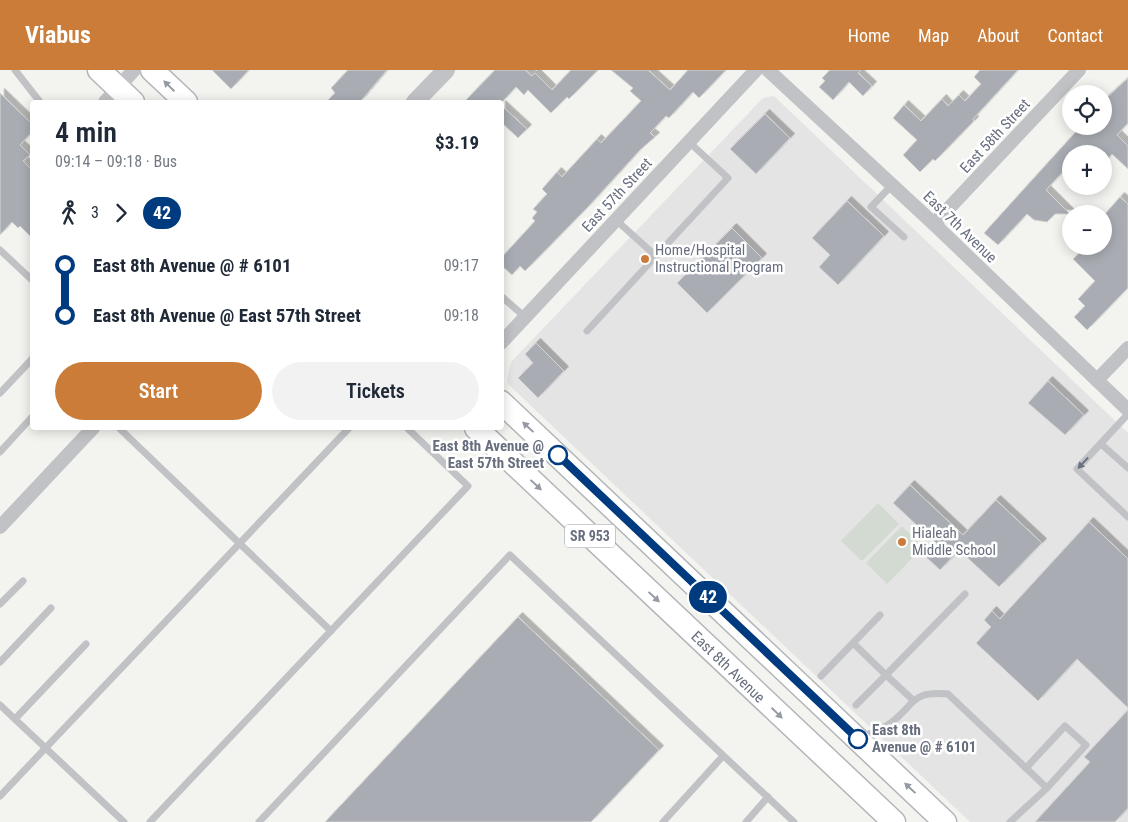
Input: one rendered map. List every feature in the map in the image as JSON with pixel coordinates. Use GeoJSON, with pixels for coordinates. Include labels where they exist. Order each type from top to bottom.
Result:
{"type":"FeatureCollection","features":[{"type":"Feature","properties":{"kind":"main road"},"geometry":{"type":"LineString","coordinates":[[98,70],[118,98]]}},
{"type":"Feature","properties":{"kind":"main road"},"geometry":{"type":"LineString","coordinates":[[152,70],[184,100]]}},
{"type":"Feature","properties":{"kind":"main road","name":"SR 953"},"geometry":{"type":"LineString","coordinates":[[504,405],[945,822]]}},
{"type":"Feature","properties":{"kind":"main road","name":"East 8th Avenue"},"geometry":{"type":"LineString","coordinates":[[478,430],[894,822]]}},
{"type":"Feature","properties":{"kind":"main road"},"geometry":{"type":"LineString","coordinates":[[704,644],[729,617]]}},
{"type":"Feature","properties":{"kind":"street"},"geometry":{"type":"LineString","coordinates":[[118,98],[134,70]]}},
{"type":"Feature","properties":{"kind":"street"},"geometry":{"type":"LineString","coordinates":[[417,100],[446,70]]}},
{"type":"Feature","properties":{"kind":"street","name":"East 57th Street"},"geometry":{"type":"LineString","coordinates":[[504,339],[756,70]]}},
{"type":"Feature","properties":{"kind":"street","name":"East 7th Avenue"},"geometry":{"type":"LineString","coordinates":[[768,70],[934,224],[1128,410]]}},
{"type":"Feature","properties":{"kind":"street","name":"East 58th Street"},"geometry":{"type":"LineString","coordinates":[[934,224],[1079,70]]}},
{"type":"Feature","properties":{"kind":"street"},"geometry":{"type":"LineString","coordinates":[[1097,380],[1128,348]]}},
{"type":"Feature","properties":{"kind":"street"},"geometry":{"type":"LineString","coordinates":[[0,527],[91,430]]}},
{"type":"Feature","properties":{"kind":"lane"},"geometry":{"type":"LineString","coordinates":[[15,70],[38,100]]}},
{"type":"Feature","properties":{"kind":"lane"},"geometry":{"type":"LineString","coordinates":[[587,332],[728,178],[689,142]]}},
{"type":"Feature","properties":{"kind":"lane"},"geometry":{"type":"LineString","coordinates":[[892,185],[871,206],[904,237]]}},
{"type":"Feature","properties":{"kind":"lane"},"geometry":{"type":"LineString","coordinates":[[616,220],[656,256]]}},
{"type":"Feature","properties":{"kind":"lane"},"geometry":{"type":"LineString","coordinates":[[0,250],[30,278]]}},
{"type":"Feature","properties":{"kind":"lane"},"geometry":{"type":"LineString","coordinates":[[504,299],[525,317]]}},
{"type":"Feature","properties":{"kind":"lane"},"geometry":{"type":"LineString","coordinates":[[0,393],[30,361]]}},
{"type":"Feature","properties":{"kind":"lane"},"geometry":{"type":"LineString","coordinates":[[1128,414],[1077,469],[1128,517]]}},
{"type":"Feature","properties":{"kind":"lane"},"geometry":{"type":"LineString","coordinates":[[0,452],[30,419]]}},
{"type":"Feature","properties":{"kind":"lane"},"geometry":{"type":"LineString","coordinates":[[121,430],[331,631]]}},
{"type":"Feature","properties":{"kind":"lane"},"geometry":{"type":"LineString","coordinates":[[0,796],[347,430]]}},
{"type":"Feature","properties":{"kind":"lane"},"geometry":{"type":"LineString","coordinates":[[150,822],[468,486],[409,430]]}},
{"type":"Feature","properties":{"kind":"lane"},"geometry":{"type":"LineString","coordinates":[[1101,444],[1128,468]]}},
{"type":"Feature","properties":{"kind":"lane"},"geometry":{"type":"LineString","coordinates":[[259,822],[510,555],[794,822]]}},
{"type":"Feature","properties":{"kind":"lane"},"geometry":{"type":"LineString","coordinates":[[0,604],[22,581]]}},
{"type":"Feature","properties":{"kind":"lane"},"geometry":{"type":"LineString","coordinates":[[856,705],[965,594]]}},
{"type":"Feature","properties":{"kind":"lane"},"geometry":{"type":"LineString","coordinates":[[0,662],[51,608]]}},
{"type":"Feature","properties":{"kind":"lane"},"geometry":{"type":"LineString","coordinates":[[821,676],[880,615]]}},
{"type":"Feature","properties":{"kind":"lane"},"geometry":{"type":"LineString","coordinates":[[853,643],[913,700]]}},
{"type":"Feature","properties":{"kind":"lane"},"geometry":{"type":"LineString","coordinates":[[15,719],[86,644]]}},
{"type":"Feature","properties":{"kind":"lane"},"geometry":{"type":"LineString","coordinates":[[858,739],[891,723],[913,700],[929,693],[948,694],[1047,788]]}},
{"type":"Feature","properties":{"kind":"lane"},"geometry":{"type":"LineString","coordinates":[[0,705],[124,822]]}},
{"type":"Feature","properties":{"kind":"lane"},"geometry":{"type":"LineString","coordinates":[[1013,821],[1047,788],[1086,745],[1065,726],[1026,768]]}},
{"type":"Feature","properties":{"kind":"lane"},"geometry":{"type":"LineString","coordinates":[[663,822],[724,756]]}},
{"type":"Feature","properties":{"kind":"lane"},"geometry":{"type":"LineString","coordinates":[[746,822],[768,798]]}},
{"type":"Feature","properties":{"kind":"shaded area","name":"Hialeah Middle School"},"geometry":{"type":"Polygon","coordinates":[[[774,96],[1128,433],[1128,822],[970,822],[508,384],[507,379],[511,362],[763,98],[774,96]]]}},
{"type":"Feature","properties":{"kind":"shaded area"},"geometry":{"type":"Polygon","coordinates":[[[878,503],[899,524],[862,561],[841,541],[878,503]]]}},
{"type":"Feature","properties":{"kind":"shaded area"},"geometry":{"type":"Polygon","coordinates":[[[902,526],[923,547],[887,584],[866,563],[902,526]]]}},
{"type":"Feature","properties":{"kind":"building"},"geometry":{"type":"Polygon","coordinates":[[[212,70],[249,70],[231,89],[212,70]]]}},
{"type":"Feature","properties":{"kind":"building"},"geometry":{"type":"Polygon","coordinates":[[[348,70],[387,70],[362,100],[328,100],[335,93],[331,88],[348,70]]]}},
{"type":"Feature","properties":{"kind":"building"},"geometry":{"type":"Polygon","coordinates":[[[495,70],[525,70],[532,76],[535,73],[552,90],[571,70],[598,70],[569,99],[567,97],[551,113],[528,90],[524,95],[516,87],[504,100],[466,100],[495,70]]]}},
{"type":"Feature","properties":{"kind":"building"},"geometry":{"type":"Polygon","coordinates":[[[611,70],[648,70],[670,90],[688,70],[726,70],[699,98],[693,92],[669,118],[666,116],[650,133],[655,137],[640,150],[588,207],[525,271],[520,266],[512,275],[504,268],[504,255],[535,221],[532,218],[537,212],[533,209],[547,194],[542,189],[557,172],[562,177],[597,139],[601,143],[641,101],[630,91],[633,88],[611,70]]]}},
{"type":"Feature","properties":{"kind":"building"},"geometry":{"type":"Polygon","coordinates":[[[830,70],[861,70],[858,73],[872,86],[863,96],[849,82],[833,100],[819,87],[825,81],[822,78],[830,70]]]}},
{"type":"Feature","properties":{"kind":"building"},"geometry":{"type":"Polygon","coordinates":[[[980,70],[1018,70],[973,119],[974,121],[935,161],[933,159],[920,172],[903,155],[917,140],[893,118],[904,105],[921,121],[942,99],[948,106],[959,95],[965,101],[981,84],[974,77],[980,70]]]}},
{"type":"Feature","properties":{"kind":"building"},"geometry":{"type":"Polygon","coordinates":[[[1128,78],[1128,123],[1117,135],[1128,146],[1128,169],[1112,154],[1112,145],[1064,145],[1073,135],[1112,135],[1112,93],[1128,78]]]}},
{"type":"Feature","properties":{"kind":"building"},"geometry":{"type":"Polygon","coordinates":[[[0,93],[30,122],[30,134],[20,145],[30,155],[23,161],[30,168],[30,236],[20,226],[18,228],[12,222],[0,235],[0,93]]]}},
{"type":"Feature","properties":{"kind":"building"},"geometry":{"type":"Polygon","coordinates":[[[504,108],[527,129],[518,138],[504,125],[504,108]]]}},
{"type":"Feature","properties":{"kind":"building"},"geometry":{"type":"Polygon","coordinates":[[[765,114],[790,138],[756,174],[730,149],[765,114]]]}},
{"type":"Feature","properties":{"kind":"building"},"geometry":{"type":"Polygon","coordinates":[[[1062,147],[1062,173],[1046,190],[1062,206],[1062,214],[1055,214],[1047,222],[1034,220],[1027,214],[998,245],[984,233],[1062,147]]]}},
{"type":"Feature","properties":{"kind":"building"},"geometry":{"type":"Polygon","coordinates":[[[1120,197],[1128,204],[1128,288],[1087,330],[1074,317],[1085,306],[1078,299],[1095,281],[1073,259],[1077,255],[1112,255],[1112,206],[1120,197]]]}},
{"type":"Feature","properties":{"kind":"building"},"geometry":{"type":"Polygon","coordinates":[[[847,201],[884,236],[838,285],[819,267],[830,255],[812,238],[847,201]]]}},
{"type":"Feature","properties":{"kind":"building"},"geometry":{"type":"Polygon","coordinates":[[[732,228],[762,258],[707,313],[677,283],[732,228]]]}},
{"type":"Feature","properties":{"kind":"building"},"geometry":{"type":"Polygon","coordinates":[[[536,343],[564,371],[538,398],[518,378],[533,363],[525,354],[536,343]]]}},
{"type":"Feature","properties":{"kind":"building"},"geometry":{"type":"Polygon","coordinates":[[[1048,381],[1084,415],[1065,435],[1028,403],[1048,381]]]}},
{"type":"Feature","properties":{"kind":"building"},"geometry":{"type":"Polygon","coordinates":[[[910,485],[963,535],[996,500],[1042,543],[999,587],[959,550],[940,570],[925,556],[937,544],[893,503],[910,485]]]}},
{"type":"Feature","properties":{"kind":"building"},"geometry":{"type":"Polygon","coordinates":[[[1089,522],[1128,559],[1128,708],[1077,659],[1038,701],[976,643],[991,627],[984,620],[992,611],[1000,619],[1089,522]]]}},
{"type":"Feature","properties":{"kind":"building"},"geometry":{"type":"Polygon","coordinates":[[[518,617],[659,750],[591,822],[325,822],[518,617]]]}},
{"type":"Feature","properties":{"kind":"building"},"geometry":{"type":"Polygon","coordinates":[[[1128,710],[1128,808],[1115,822],[1035,822],[1090,762],[1084,757],[1128,710]]]}},
{"type":"Feature","properties":{"kind":"bus line","name":"42"},"geometry":{"type":"LineString","coordinates":[[558,455],[858,739]]}},
{"type":"Feature","properties":{"kind":"place","name":"Home/Hospital Instructional Program"},"geometry":{"type":"Point","coordinates":[645,259]}},
{"type":"Feature","properties":{"kind":"place","name":"East 8th Avenue @ East 57th Street"},"geometry":{"type":"Point","coordinates":[558,455]}},
{"type":"Feature","properties":{"kind":"place","name":"Hialeah Middle School"},"geometry":{"type":"Point","coordinates":[902,542]}},
{"type":"Feature","properties":{"kind":"place","name":"East 8th Avenue @ # 6101"},"geometry":{"type":"Point","coordinates":[858,739]}}]}
